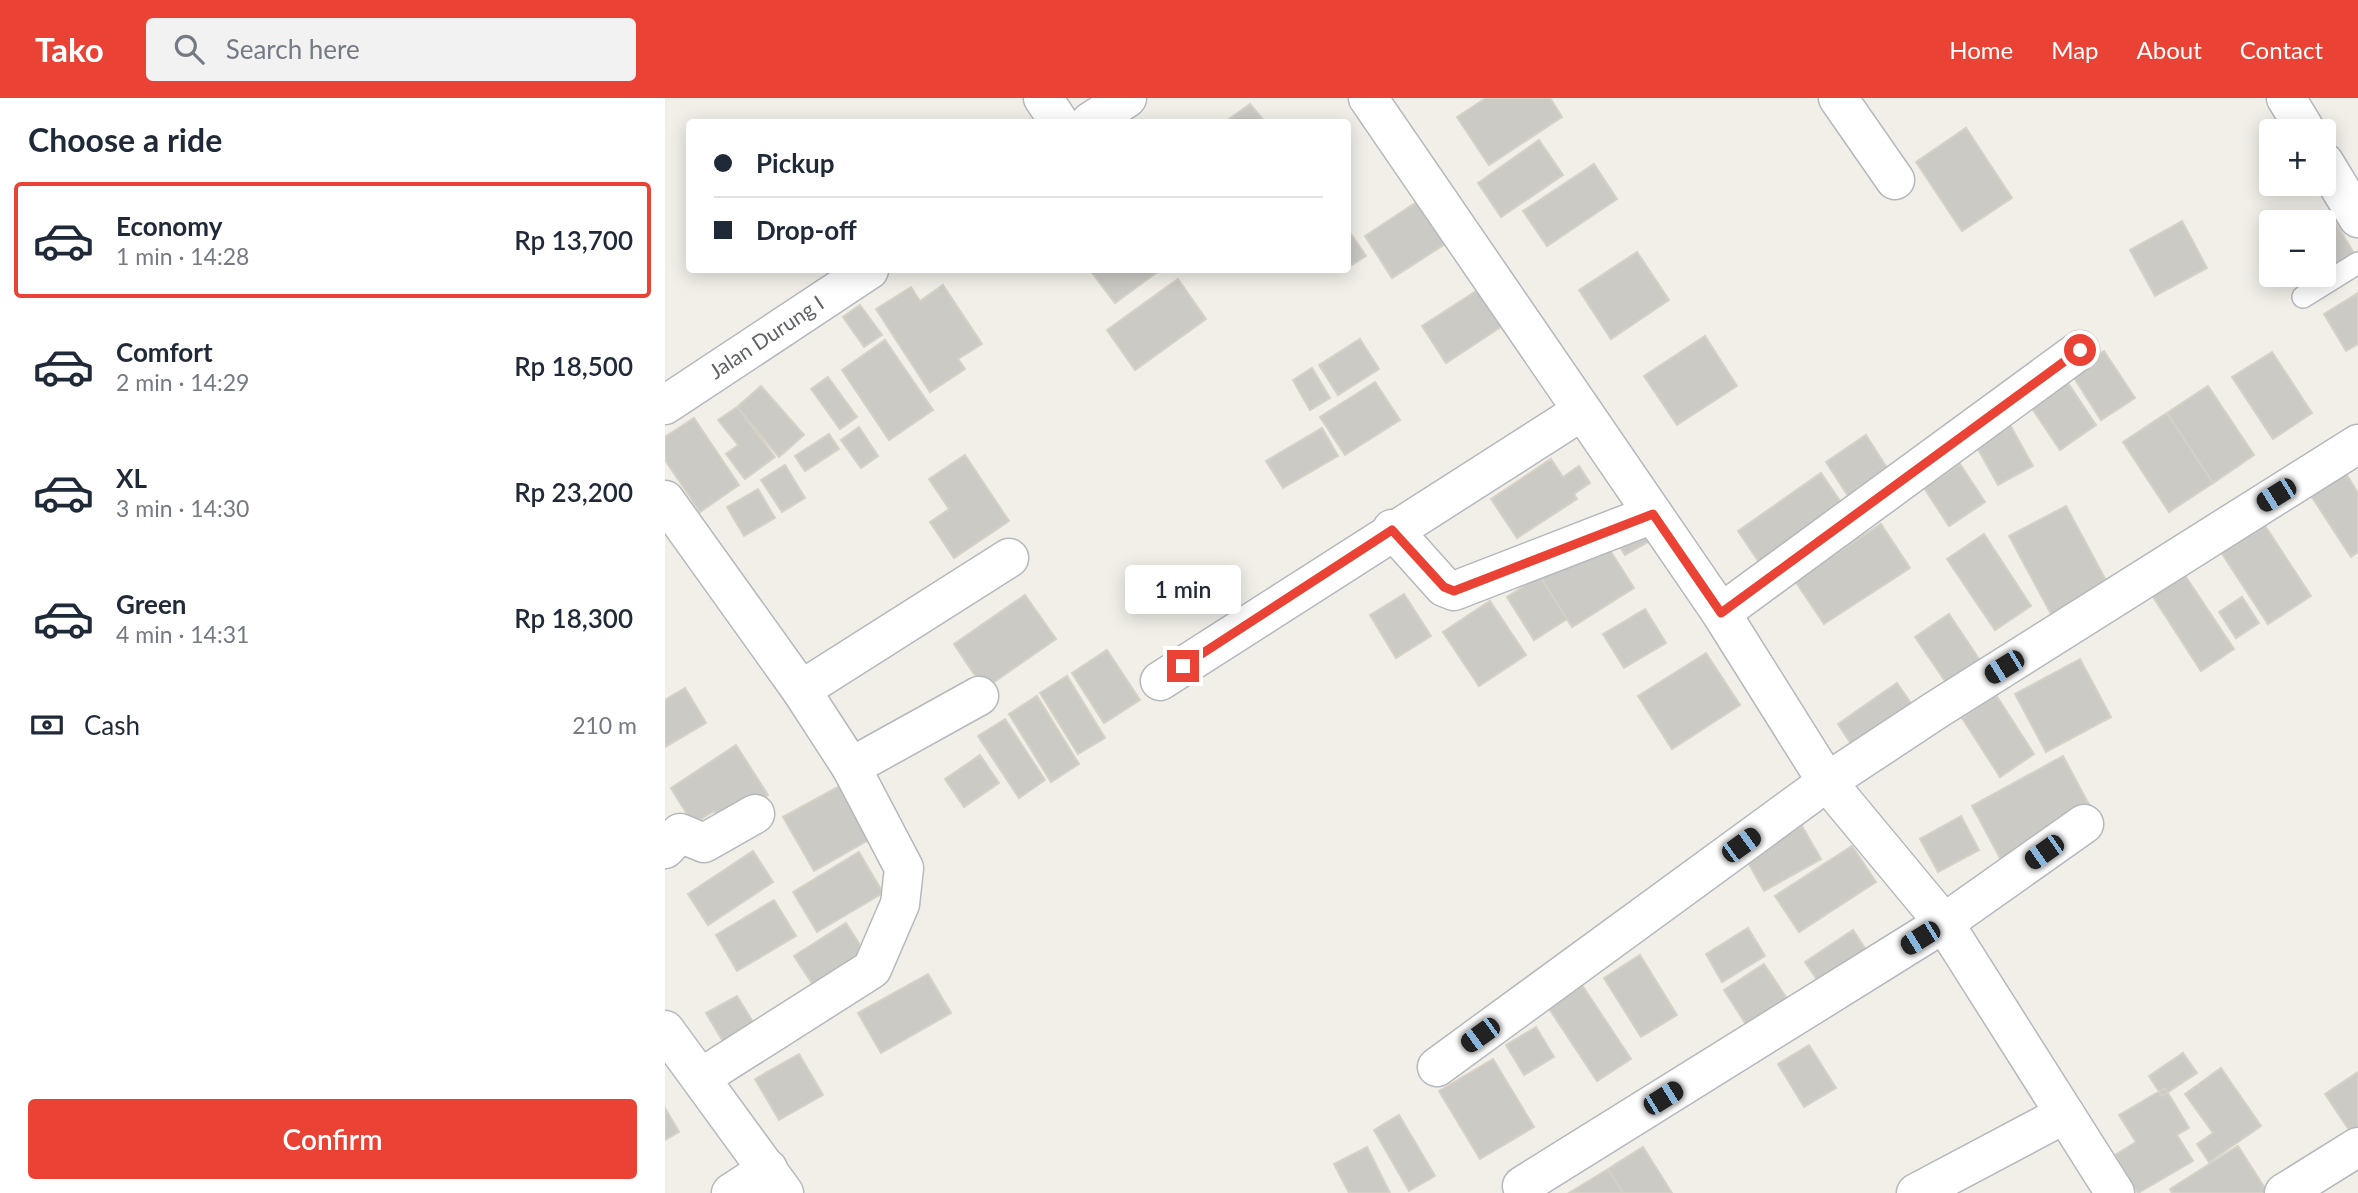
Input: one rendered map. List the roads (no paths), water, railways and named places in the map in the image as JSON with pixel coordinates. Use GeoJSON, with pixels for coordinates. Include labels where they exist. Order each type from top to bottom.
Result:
{"type":"FeatureCollection","features":[{"type":"Feature","properties":{"kind":"street"},"geometry":{"type":"LineString","coordinates":[[1044,98],[1057,119]]}},
{"type":"Feature","properties":{"kind":"street"},"geometry":{"type":"LineString","coordinates":[[1095,119],[1127,98]]}},
{"type":"Feature","properties":{"kind":"street"},"geometry":{"type":"LineString","coordinates":[[1367,98],[1721,613],[1828,782],[1944,923],[2115,1193]]}},
{"type":"Feature","properties":{"kind":"street"},"geometry":{"type":"LineString","coordinates":[[1838,98],[1895,180]]}},
{"type":"Feature","properties":{"kind":"street"},"geometry":{"type":"LineString","coordinates":[[2285,98],[2298,119]]}},
{"type":"Feature","properties":{"kind":"street"},"geometry":{"type":"LineString","coordinates":[[2336,182],[2358,218]]}},
{"type":"Feature","properties":{"kind":"street","name":"Jalan Durung I"},"geometry":{"type":"LineString","coordinates":[[665,405],[864,273]]}},
{"type":"Feature","properties":{"kind":"street"},"geometry":{"type":"LineString","coordinates":[[1721,613],[2080,350]]}},
{"type":"Feature","properties":{"kind":"street"},"geometry":{"type":"LineString","coordinates":[[1160,681],[1392,530],[1582,411]]}},
{"type":"Feature","properties":{"kind":"street"},"geometry":{"type":"LineString","coordinates":[[1437,1067],[1828,782],[1936,710],[2353,457]]}},
{"type":"Feature","properties":{"kind":"street"},"geometry":{"type":"LineString","coordinates":[[665,500],[801,690],[851,767],[904,868],[901,904],[872,969],[702,1077]]}},
{"type":"Feature","properties":{"kind":"street"},"geometry":{"type":"LineString","coordinates":[[1392,530],[1444,587],[1454,591],[1653,514]]}},
{"type":"Feature","properties":{"kind":"street"},"geometry":{"type":"LineString","coordinates":[[801,690],[1009,558]]}},
{"type":"Feature","properties":{"kind":"street"},"geometry":{"type":"LineString","coordinates":[[851,767],[979,696]]}},
{"type":"Feature","properties":{"kind":"street"},"geometry":{"type":"LineString","coordinates":[[665,849],[680,833],[704,843],[755,814]]}},
{"type":"Feature","properties":{"kind":"street"},"geometry":{"type":"LineString","coordinates":[[1522,1186],[1944,923],[2084,824]]}},
{"type":"Feature","properties":{"kind":"street"},"geometry":{"type":"LineString","coordinates":[[665,1030],[776,1181],[731,1193]]}},
{"type":"Feature","properties":{"kind":"street"},"geometry":{"type":"LineString","coordinates":[[1916,1193],[2066,1114]]}},
{"type":"Feature","properties":{"kind":"street"},"geometry":{"type":"LineString","coordinates":[[2284,1193],[2358,1147]]}},
{"type":"Feature","properties":{"kind":"lane"},"geometry":{"type":"LineString","coordinates":[[2303,297],[2358,263]]}}]}
